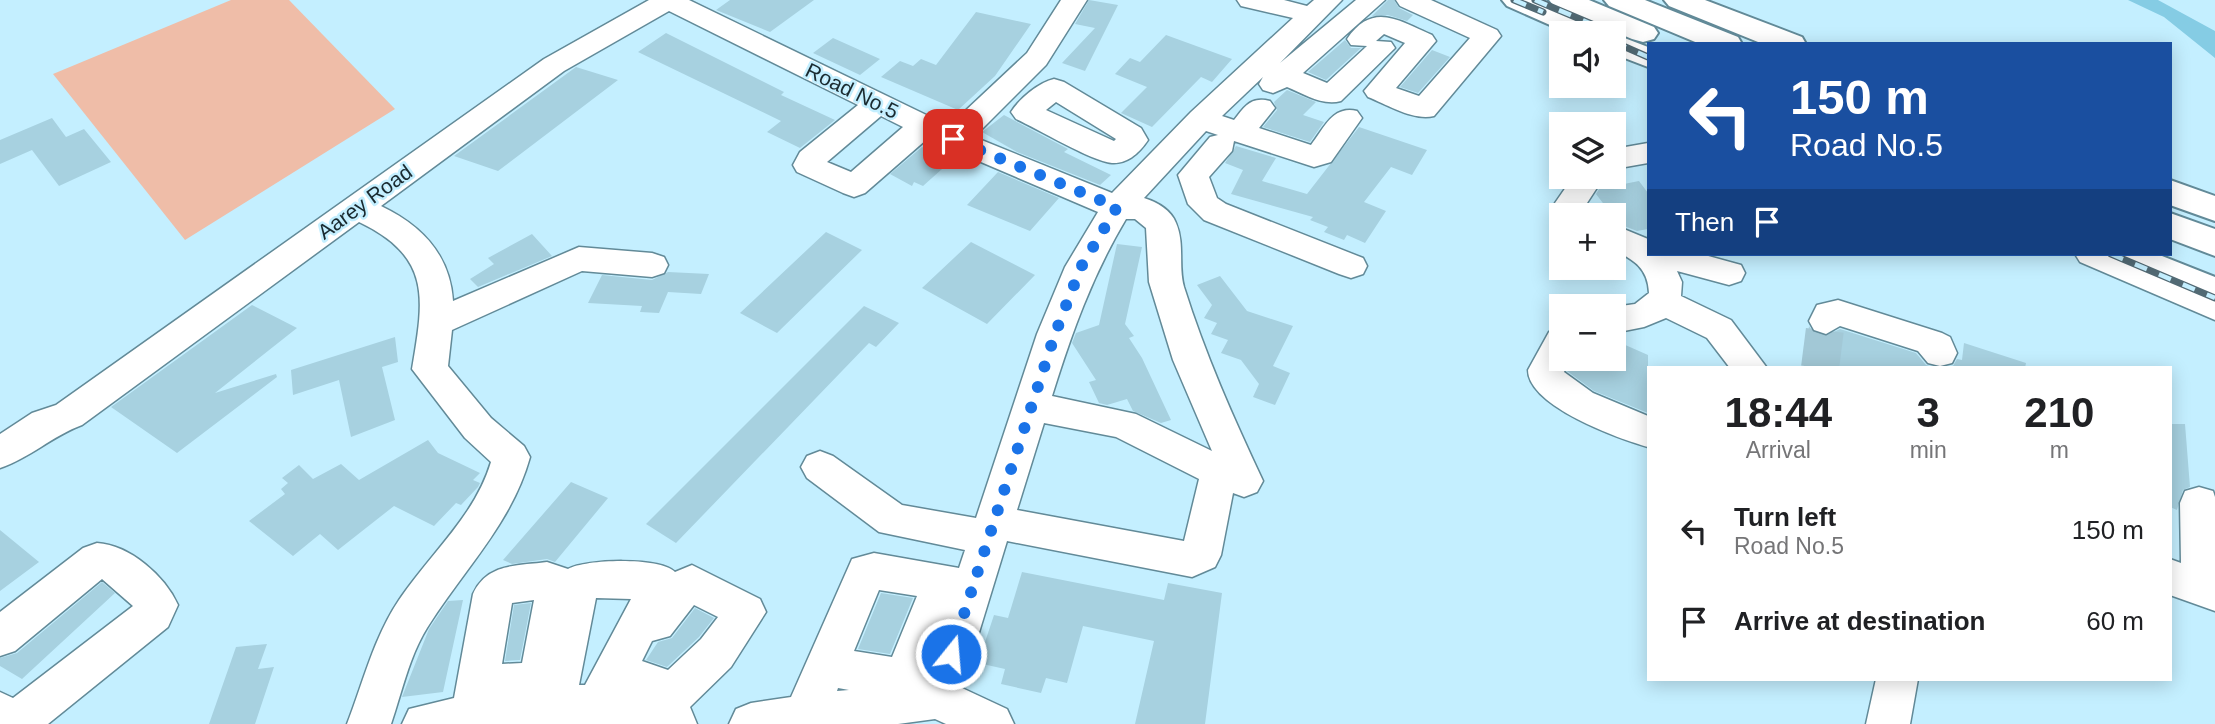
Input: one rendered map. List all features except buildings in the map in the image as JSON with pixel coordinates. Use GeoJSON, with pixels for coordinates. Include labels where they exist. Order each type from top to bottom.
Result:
{"type":"FeatureCollection","features":[{"type":"Feature","properties":{"kind":"main road"},"geometry":{"type":"LineString","coordinates":[[1517,0],[1565,21]]}},
{"type":"Feature","properties":{"kind":"main road"},"geometry":{"type":"LineString","coordinates":[[1564,0],[1663,42]]}},
{"type":"Feature","properties":{"kind":"main road"},"geometry":{"type":"LineString","coordinates":[[1619,0],[1722,42]]}},
{"type":"Feature","properties":{"kind":"main road"},"geometry":{"type":"LineString","coordinates":[[1679,0],[1786,42]]}},
{"type":"Feature","properties":{"kind":"main road"},"geometry":{"type":"LineString","coordinates":[[1626,48],[1647,58]]}},
{"type":"Feature","properties":{"kind":"main road"},"geometry":{"type":"LineString","coordinates":[[2172,193],[2215,209]]}},
{"type":"Feature","properties":{"kind":"main road"},"geometry":{"type":"LineString","coordinates":[[2172,226],[2215,243]]}},
{"type":"Feature","properties":{"kind":"main road"},"geometry":{"type":"LineString","coordinates":[[2172,252],[2215,270]]}},
{"type":"Feature","properties":{"kind":"main road"},"geometry":{"type":"LineString","coordinates":[[2127,256],[2215,292]]}},
{"type":"Feature","properties":{"kind":"street","name":"Road No.5"},"geometry":{"type":"LineString","coordinates":[[668,0],[919,129],[953,139],[1117,207],[1143,209],[1160,222],[1165,238],[1166,282],[1191,360],[1244,481]]}},
{"type":"Feature","properties":{"kind":"street","name":"Aarey Road"},"geometry":{"type":"LineString","coordinates":[[0,453],[46,423],[69,415],[554,65],[668,0]]}},
{"type":"Feature","properties":{"kind":"street"},"geometry":{"type":"LineString","coordinates":[[953,139],[1016,102],[1032,67],[1066,17],[1074,0]]}},
{"type":"Feature","properties":{"kind":"street"},"geometry":{"type":"LineString","coordinates":[[1250,0],[1338,25],[1385,24],[1422,40],[1378,91],[1423,109],[1487,36],[1409,0]]}},
{"type":"Feature","properties":{"kind":"street"},"geometry":{"type":"LineString","coordinates":[[1193,175],[1220,132],[1269,83],[1372,0]]}},
{"type":"Feature","properties":{"kind":"street"},"geometry":{"type":"LineString","coordinates":[[1269,83],[1331,94],[1338,25]]}},
{"type":"Feature","properties":{"kind":"street"},"geometry":{"type":"LineString","coordinates":[[1016,102],[1028,113],[1114,153],[1122,151],[1193,175]]}},
{"type":"Feature","properties":{"kind":"street"},"geometry":{"type":"LineString","coordinates":[[873,107],[811,159],[808,165],[854,186],[919,129]]}},
{"type":"Feature","properties":{"kind":"street"},"geometry":{"type":"LineString","coordinates":[[895,703],[957,585],[991,529],[1031,406],[1081,267],[1117,207],[1158,164],[1220,132],[1314,157],[1320,155],[1347,118]]}},
{"type":"Feature","properties":{"kind":"street"},"geometry":{"type":"LineString","coordinates":[[1626,157],[1647,153]]}},
{"type":"Feature","properties":{"kind":"street"},"geometry":{"type":"LineString","coordinates":[[1193,175],[1204,204],[1215,212],[1351,266]]}},
{"type":"Feature","properties":{"kind":"street"},"geometry":{"type":"LineString","coordinates":[[358,208],[406,234],[434,272],[437,322],[430,369],[478,428],[511,457],[507,477],[485,517],[411,617],[369,724]]}},
{"type":"Feature","properties":{"kind":"street"},"geometry":{"type":"LineString","coordinates":[[1626,241],[1647,251]]}},
{"type":"Feature","properties":{"kind":"street"},"geometry":{"type":"LineString","coordinates":[[1626,318],[1652,313],[1663,302],[1665,282],[1653,256]]}},
{"type":"Feature","properties":{"kind":"street"},"geometry":{"type":"LineString","coordinates":[[1665,256],[1729,273]]}},
{"type":"Feature","properties":{"kind":"street"},"geometry":{"type":"LineString","coordinates":[[2096,256],[2215,307]]}},
{"type":"Feature","properties":{"kind":"street"},"geometry":{"type":"LineString","coordinates":[[437,322],[579,259],[652,265]]}},
{"type":"Feature","properties":{"kind":"street"},"geometry":{"type":"LineString","coordinates":[[1663,302],[1718,329],[1748,366]]}},
{"type":"Feature","properties":{"kind":"street"},"geometry":{"type":"LineString","coordinates":[[1826,321],[1829,314],[1838,313],[1930,342],[1938,346],[1940,353]]}},
{"type":"Feature","properties":{"kind":"street"},"geometry":{"type":"LineString","coordinates":[[1549,364],[1546,377],[1572,400],[1647,432]]}},
{"type":"Feature","properties":{"kind":"street"},"geometry":{"type":"LineString","coordinates":[[820,467],[893,520],[991,529],[1192,559],[1201,555],[1219,472],[1123,424],[1031,406]]}},
{"type":"Feature","properties":{"kind":"street","name":"Aarey Road"},"geometry":{"type":"LineString","coordinates":[[0,473],[59,432],[69,415]]}},
{"type":"Feature","properties":{"kind":"street"},"geometry":{"type":"LineString","coordinates":[[2189,521],[2196,586]]}},
{"type":"Feature","properties":{"kind":"street"},"geometry":{"type":"LineString","coordinates":[[0,637],[97,560],[109,561],[155,599],[158,605],[154,614],[23,716],[9,721],[0,713]]}},
{"type":"Feature","properties":{"kind":"street"},"geometry":{"type":"LineString","coordinates":[[780,722],[825,666],[866,572],[874,571],[957,585]]}},
{"type":"Feature","properties":{"kind":"street"},"geometry":{"type":"LineString","coordinates":[[937,698],[957,585]]}},
{"type":"Feature","properties":{"kind":"street"},"geometry":{"type":"LineString","coordinates":[[825,666],[895,703]]}},
{"type":"Feature","properties":{"kind":"street"},"geometry":{"type":"LineString","coordinates":[[1888,724],[1896,681]]}},
{"type":"Feature","properties":{"kind":"street"},"geometry":{"type":"LineString","coordinates":[[780,722],[937,698],[992,724]]}},
{"type":"Feature","properties":{"kind":"shaded area"},"geometry":{"type":"Polygon","coordinates":[[[231,0],[289,0],[395,109],[185,240],[53,74],[231,0]]]}},
{"type":"Feature","properties":{"kind":"water"},"geometry":{"type":"Polygon","coordinates":[[[2128,0],[2158,0],[2215,31],[2215,58],[2164,17],[2128,0]]]}},
{"type":"Feature","properties":{"kind":"tunnel"},"geometry":{"type":"LineString","coordinates":[[1820,366],[1826,321]]}},
{"type":"Feature","properties":{"kind":"railway"},"geometry":{"type":"LineString","coordinates":[[1514,0],[1543,12]]}},
{"type":"Feature","properties":{"kind":"railway"},"geometry":{"type":"LineString","coordinates":[[1535,0],[1585,21]]}},
{"type":"Feature","properties":{"kind":"railway"},"geometry":{"type":"LineString","coordinates":[[1626,47],[1647,57]]}},
{"type":"Feature","properties":{"kind":"railway"},"geometry":{"type":"LineString","coordinates":[[2116,256],[2215,298]]}},
{"type":"Feature","properties":{"kind":"route"},"geometry":{"type":"LineString","coordinates":[[951,654],[1055,334],[1081,267],[1117,207],[953,139]]}}]}
